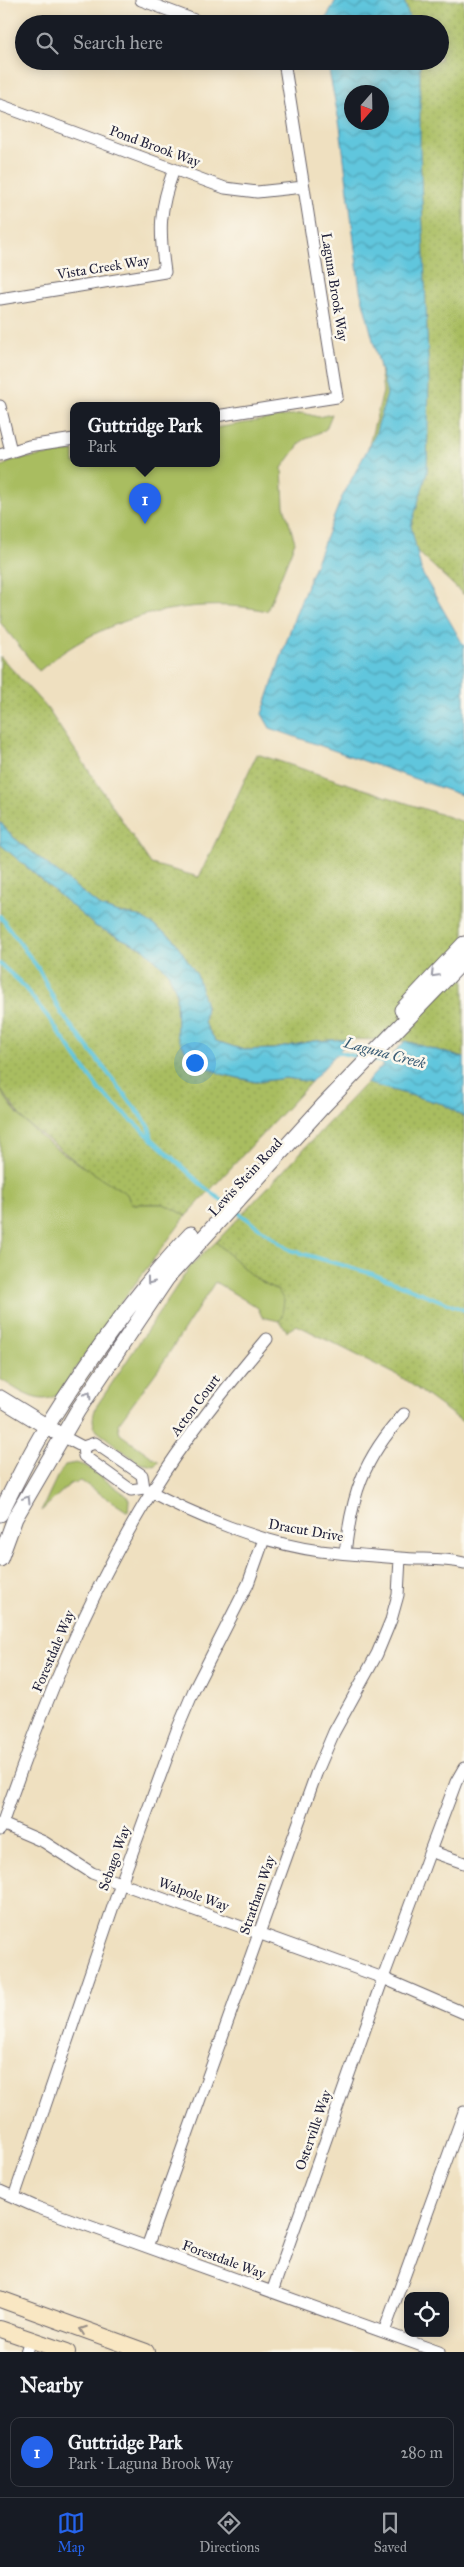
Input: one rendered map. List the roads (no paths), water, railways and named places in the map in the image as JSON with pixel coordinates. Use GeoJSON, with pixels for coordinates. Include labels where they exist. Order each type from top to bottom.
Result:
{"type":"FeatureCollection","features":[{"type":"Feature","properties":{"kind":"main road"},"geometry":{"type":"LineString","coordinates":[[0,2300],[146,2352]]}},
{"type":"Feature","properties":{"kind":"main road"},"geometry":{"type":"LineString","coordinates":[[0,2329],[28,2346],[66,2352]]}},
{"type":"Feature","properties":{"kind":"street"},"geometry":{"type":"LineString","coordinates":[[141,0],[181,15]]}},
{"type":"Feature","properties":{"kind":"street","name":"Laguna Brook Way"},"geometry":{"type":"LineString","coordinates":[[220,415],[337,397],[285,70]]}},
{"type":"Feature","properties":{"kind":"street","name":"Pond Brook Way"},"geometry":{"type":"LineString","coordinates":[[0,105],[174,169],[242,191],[272,192],[304,187]]}},
{"type":"Feature","properties":{"kind":"street","name":"Vista Creek Way"},"geometry":{"type":"LineString","coordinates":[[0,299],[166,272],[160,218],[163,202],[174,169]]}},
{"type":"Feature","properties":{"kind":"street"},"geometry":{"type":"LineString","coordinates":[[0,406],[6,453],[70,440]]}},
{"type":"Feature","properties":{"kind":"street","name":"Lewis Stein Road"},"geometry":{"type":"LineString","coordinates":[[0,1514],[46,1427],[85,1369],[146,1286],[186,1247],[409,1009],[464,944]]}},
{"type":"Feature","properties":{"kind":"street","name":"Lewis Stein Road"},"geometry":{"type":"LineString","coordinates":[[409,1009],[464,960]]}},
{"type":"Feature","properties":{"kind":"street","name":"Lewis Stein Road"},"geometry":{"type":"LineString","coordinates":[[0,1559],[15,1518],[99,1377],[186,1247]]}},
{"type":"Feature","properties":{"kind":"street","name":"Acton Court"},"geometry":{"type":"LineString","coordinates":[[148,1490],[217,1399],[267,1338]]}},
{"type":"Feature","properties":{"kind":"street"},"geometry":{"type":"LineString","coordinates":[[0,1398],[64,1437],[83,1446],[95,1443],[142,1475],[148,1490]]}},
{"type":"Feature","properties":{"kind":"street"},"geometry":{"type":"LineString","coordinates":[[345,1553],[355,1493],[366,1467],[379,1444],[404,1414]]}},
{"type":"Feature","properties":{"kind":"street","name":"Dracut Drive"},"geometry":{"type":"LineString","coordinates":[[83,1446],[84,1456],[131,1490],[148,1490],[264,1539],[318,1550],[400,1558],[444,1559],[464,1563]]}},
{"type":"Feature","properties":{"kind":"street","name":"Forestdale Way"},"geometry":{"type":"LineString","coordinates":[[1,1826],[53,1686],[80,1624],[148,1490]]}},
{"type":"Feature","properties":{"kind":"street","name":"Sebago Way"},"geometry":{"type":"LineString","coordinates":[[14,2196],[121,1883],[177,1730],[194,1690],[248,1584],[264,1539]]}},
{"type":"Feature","properties":{"kind":"street","name":"Stratham Way"},"geometry":{"type":"LineString","coordinates":[[148,2247],[316,1774],[334,1732],[377,1654],[392,1620],[398,1595],[400,1558]]}},
{"type":"Feature","properties":{"kind":"street"},"geometry":{"type":"LineString","coordinates":[[382,1978],[453,1791],[464,1768]]}},
{"type":"Feature","properties":{"kind":"street","name":"Walpole Way"},"geometry":{"type":"LineString","coordinates":[[1,1826],[44,1842],[92,1873],[382,1978],[464,2013]]}},
{"type":"Feature","properties":{"kind":"street"},"geometry":{"type":"LineString","coordinates":[[430,1850],[464,1863]]}},
{"type":"Feature","properties":{"kind":"street","name":"Osterville Way"},"geometry":{"type":"LineString","coordinates":[[272,2292],[382,1978]]}},
{"type":"Feature","properties":{"kind":"street"},"geometry":{"type":"LineString","coordinates":[[384,2332],[464,2112]]}},
{"type":"Feature","properties":{"kind":"street","name":"Forestdale Way"},"geometry":{"type":"LineString","coordinates":[[0,2191],[148,2247],[439,2352]]}},
{"type":"Feature","properties":{"kind":"water"},"geometry":{"type":"Polygon","coordinates":[[[336,0],[404,0],[408,15],[328,15],[336,0]]]}},
{"type":"Feature","properties":{"kind":"water"},"geometry":{"type":"Polygon","coordinates":[[[329,70],[420,70],[420,151],[429,383],[427,473],[411,526],[422,573],[464,646],[464,796],[270,728],[262,714],[296,613],[341,499],[375,435],[387,394],[360,290],[340,126],[329,70]]]}},
{"type":"Feature","properties":{"kind":"water"},"geometry":{"type":"Polygon","coordinates":[[[0,822],[13,837],[101,907],[119,913],[139,916],[173,938],[197,975],[206,1006],[204,1023],[216,1041],[244,1050],[274,1049],[313,1041],[350,1039],[311,1082],[286,1078],[256,1082],[221,1074],[191,1059],[177,1036],[176,991],[168,972],[144,949],[95,926],[0,844],[0,822]]]}},
{"type":"Feature","properties":{"kind":"water"},"geometry":{"type":"Polygon","coordinates":[[[405,1041],[464,1058],[464,1117],[443,1104],[366,1083],[405,1041]]]}},
{"type":"Feature","properties":{"kind":"waterway","name":"Laguna Creek"},"geometry":{"type":"LineString","coordinates":[[0,916],[38,968],[61,1013],[149,1126],[152,1140]]}},
{"type":"Feature","properties":{"kind":"waterway","name":"Laguna Creek"},"geometry":{"type":"LineString","coordinates":[[0,964],[20,982],[48,1017],[100,1091],[203,1186],[229,1206]]}},
{"type":"Feature","properties":{"kind":"waterway","name":"Laguna Creek"},"geometry":{"type":"LineString","coordinates":[[333,1051],[363,1058]]}},
{"type":"Feature","properties":{"kind":"waterway","name":"Laguna Creek"},"geometry":{"type":"LineString","coordinates":[[372,1060],[390,1063]]}},
{"type":"Feature","properties":{"kind":"waterway","name":"Laguna Creek"},"geometry":{"type":"LineString","coordinates":[[235,1210],[290,1250],[373,1274],[464,1310]]}},
{"type":"Feature","properties":{"kind":"place","name":"Guttridge Park"},"geometry":{"type":"Point","coordinates":[145,524]}}]}
